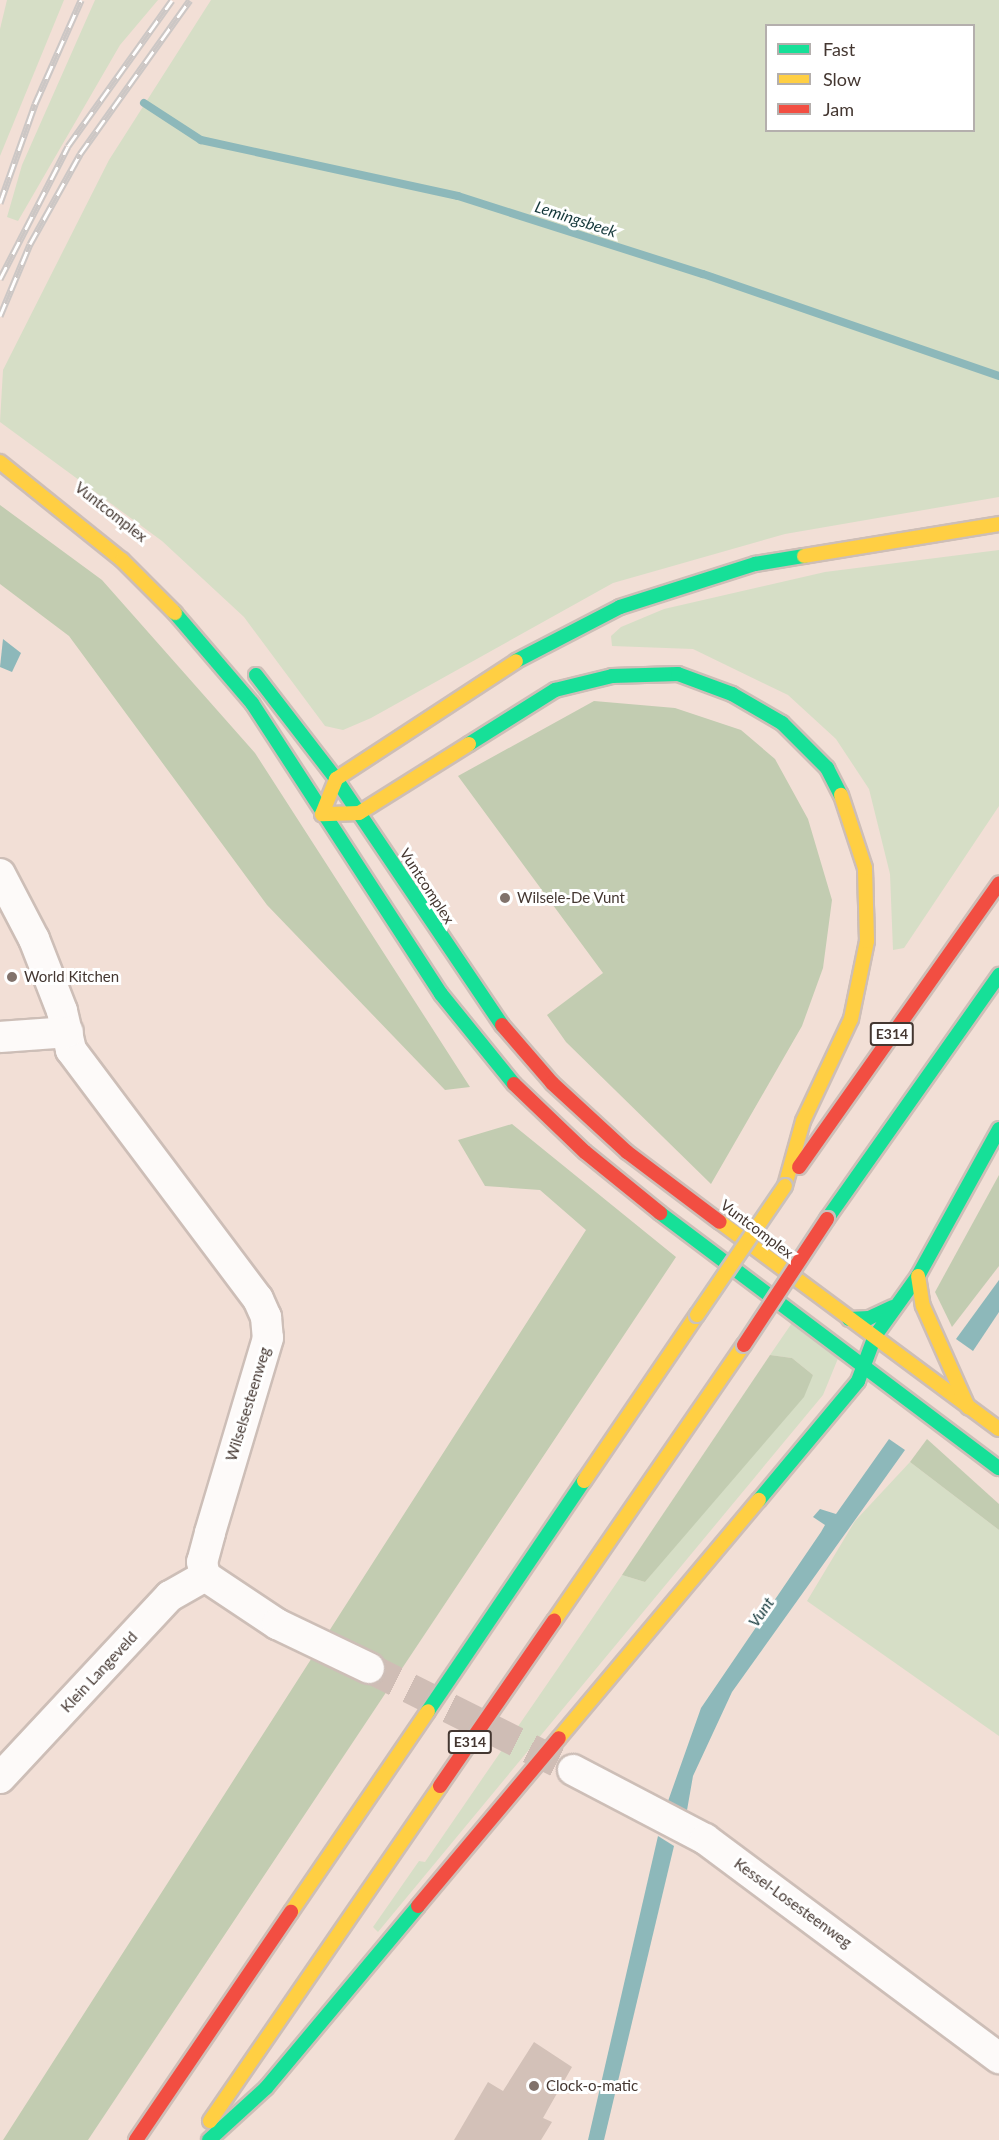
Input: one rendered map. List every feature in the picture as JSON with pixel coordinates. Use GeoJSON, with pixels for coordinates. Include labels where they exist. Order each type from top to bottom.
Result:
{"type":"FeatureCollection","features":[{"type":"Feature","properties":{"kind":"main road","name":"Vuntcomplex"},"geometry":{"type":"LineString","coordinates":[[0,447],[138,553]]}},
{"type":"Feature","properties":{"kind":"main road","name":"Vuntcomplex"},"geometry":{"type":"LineString","coordinates":[[0,462],[122,560],[182,618],[252,703],[441,994],[509,1080],[585,1152],[863,1368],[999,1468]]}},
{"type":"Feature","properties":{"kind":"main road"},"geometry":{"type":"LineString","coordinates":[[785,1186],[802,1120],[851,1019],[867,941],[865,868],[850,813],[827,768],[782,723],[732,694],[678,674],[612,676],[555,690],[359,813],[322,814],[336,778],[533,650],[620,607],[755,564],[999,524]]}},
{"type":"Feature","properties":{"kind":"main road","name":"Vuntcomplex"},"geometry":{"type":"LineString","coordinates":[[245,662],[336,778],[485,1005],[552,1083],[627,1152],[999,1429]]}},
{"type":"Feature","properties":{"kind":"main road","name":"E314"},"geometry":{"type":"LineString","coordinates":[[136,2140],[785,1186],[999,883]]}},
{"type":"Feature","properties":{"kind":"main road","name":"E314"},"geometry":{"type":"LineString","coordinates":[[197,2140],[744,1345],[827,1219],[999,975]]}},
{"type":"Feature","properties":{"kind":"main road"},"geometry":{"type":"LineString","coordinates":[[209,2140],[266,2088],[858,1381],[875,1336],[893,1307],[918,1276],[999,1129]]}},
{"type":"Feature","properties":{"kind":"main road"},"geometry":{"type":"LineString","coordinates":[[918,1276],[923,1306],[968,1407]]}},
{"type":"Feature","properties":{"kind":"main road"},"geometry":{"type":"LineString","coordinates":[[849,1319],[869,1318],[893,1307]]}},
{"type":"Feature","properties":{"kind":"main road","name":"Vuntcomplex"},"geometry":{"type":"LineString","coordinates":[[788,1310],[849,1319]]}},
{"type":"Feature","properties":{"kind":"street","name":"Wilselsesteenweg"},"geometry":{"type":"LineString","coordinates":[[0,874],[24,914],[68,1032],[71,1050],[258,1299],[266,1317],[268,1338],[207,1543],[205,1576]]}},
{"type":"Feature","properties":{"kind":"street"},"geometry":{"type":"LineString","coordinates":[[0,1037],[68,1032]]}},
{"type":"Feature","properties":{"kind":"street"},"geometry":{"type":"LineString","coordinates":[[205,1576],[277,1624],[369,1668]]}},
{"type":"Feature","properties":{"kind":"street","name":"Klein Langeveld"},"geometry":{"type":"LineString","coordinates":[[0,1778],[170,1596],[205,1576]]}},
{"type":"Feature","properties":{"kind":"street","name":"Kessel-Losesteenweg"},"geometry":{"type":"LineString","coordinates":[[573,1770],[705,1839],[999,2058]]}},
{"type":"Feature","properties":{"kind":"green space"},"geometry":{"type":"Polygon","coordinates":[[[7,0],[64,0],[0,156],[0,29],[7,0]]]}},
{"type":"Feature","properties":{"kind":"green space"},"geometry":{"type":"Polygon","coordinates":[[[95,0],[158,0],[120,45],[18,221],[7,217],[22,165],[95,0]]]}},
{"type":"Feature","properties":{"kind":"green space"},"geometry":{"type":"Polygon","coordinates":[[[211,0],[999,0],[999,497],[785,534],[613,583],[371,718],[343,730],[325,726],[244,617],[162,541],[0,422],[3,370],[109,160],[211,0]]]}},
{"type":"Feature","properties":{"kind":"green space"},"geometry":{"type":"Polygon","coordinates":[[[0,505],[102,580],[255,753],[470,1087],[445,1090],[267,905],[69,636],[0,584],[0,505]]]}},
{"type":"Feature","properties":{"kind":"green space"},"geometry":{"type":"Polygon","coordinates":[[[999,550],[999,806],[904,948],[893,950],[890,874],[869,789],[836,739],[788,695],[693,649],[612,646],[611,636],[621,627],[664,609],[825,572],[999,550]]]}},
{"type":"Feature","properties":{"kind":"green space"},"geometry":{"type":"Polygon","coordinates":[[[594,701],[675,708],[741,730],[775,759],[808,819],[832,900],[823,968],[802,1026],[711,1184],[566,1042],[547,1015],[603,973],[458,776],[594,701]]]}},
{"type":"Feature","properties":{"kind":"green space"},"geometry":{"type":"Polygon","coordinates":[[[512,1124],[676,1257],[88,2140],[3,2140],[586,1230],[540,1190],[485,1186],[458,1140],[512,1124]]]}},
{"type":"Feature","properties":{"kind":"green space"},"geometry":{"type":"Polygon","coordinates":[[[999,1175],[999,1266],[952,1327],[935,1292],[999,1175]]]}},
{"type":"Feature","properties":{"kind":"green space"},"geometry":{"type":"Polygon","coordinates":[[[794,1320],[839,1356],[823,1395],[378,1932],[373,1927],[419,1861],[425,1862],[622,1575],[645,1582],[813,1375],[792,1358],[770,1355],[794,1320]]]}},
{"type":"Feature","properties":{"kind":"green space"},"geometry":{"type":"Polygon","coordinates":[[[770,1355],[792,1358],[813,1375],[804,1397],[645,1582],[622,1575],[770,1355]]]}},
{"type":"Feature","properties":{"kind":"green space"},"geometry":{"type":"Polygon","coordinates":[[[927,1439],[999,1504],[999,1530],[910,1462],[927,1439]]]}},
{"type":"Feature","properties":{"kind":"green space"},"geometry":{"type":"Polygon","coordinates":[[[910,1462],[999,1530],[999,1736],[807,1601],[855,1521],[910,1462]]]}},
{"type":"Feature","properties":{"kind":"water"},"geometry":{"type":"Polygon","coordinates":[[[3,639],[21,653],[12,672],[0,667],[3,639]]]}},
{"type":"Feature","properties":{"kind":"water"},"geometry":{"type":"Polygon","coordinates":[[[999,1280],[999,1312],[973,1351],[956,1339],[999,1280]]]}},
{"type":"Feature","properties":{"kind":"water"},"geometry":{"type":"Polygon","coordinates":[[[889,1439],[905,1450],[732,1692],[693,1776],[686,1816],[667,1804],[701,1708],[821,1532],[825,1525],[813,1517],[820,1509],[836,1514],[889,1439]]]}},
{"type":"Feature","properties":{"kind":"water"},"geometry":{"type":"Polygon","coordinates":[[[658,1836],[674,1846],[604,2140],[588,2140],[658,1836]]]}},
{"type":"Feature","properties":{"kind":"building","name":"Clock-o-matic"},"geometry":{"type":"Polygon","coordinates":[[[534,2042],[572,2067],[543,2118],[552,2122],[541,2140],[454,2140],[488,2082],[503,2091],[534,2042]]]}},
{"type":"Feature","properties":{"kind":"waterway","name":"Lemingsbeek"},"geometry":{"type":"LineString","coordinates":[[144,103],[201,140],[458,196],[703,274],[999,376]]}},
{"type":"Feature","properties":{"kind":"tunnel"},"geometry":{"type":"LineString","coordinates":[[369,1668],[573,1770]]}},
{"type":"Feature","properties":{"kind":"railway"},"geometry":{"type":"LineString","coordinates":[[0,203],[35,104],[81,0]]}},
{"type":"Feature","properties":{"kind":"railway"},"geometry":{"type":"LineString","coordinates":[[0,279],[68,146],[172,0]]}},
{"type":"Feature","properties":{"kind":"railway"},"geometry":{"type":"LineString","coordinates":[[0,316],[30,244],[80,154],[190,0]]}},
{"type":"Feature","properties":{"kind":"traffic: fast"},"geometry":{"type":"LineString","coordinates":[[516,661],[620,607],[755,564],[804,556]]}},
{"type":"Feature","properties":{"kind":"traffic: fast"},"geometry":{"type":"LineString","coordinates":[[175,613],[252,703],[441,994],[514,1084]]}},
{"type":"Feature","properties":{"kind":"traffic: fast"},"geometry":{"type":"LineString","coordinates":[[469,744],[555,690],[612,676],[678,674],[732,694],[782,723],[827,768],[841,795]]}},
{"type":"Feature","properties":{"kind":"traffic: fast"},"geometry":{"type":"LineString","coordinates":[[256,675],[336,779],[502,1025]]}},
{"type":"Feature","properties":{"kind":"traffic: fast"},"geometry":{"type":"LineString","coordinates":[[827,1219],[999,975]]}},
{"type":"Feature","properties":{"kind":"traffic: fast"},"geometry":{"type":"LineString","coordinates":[[759,1500],[858,1381],[875,1336],[918,1276],[999,1129]]}},
{"type":"Feature","properties":{"kind":"traffic: fast"},"geometry":{"type":"LineString","coordinates":[[660,1213],[999,1468]]}},
{"type":"Feature","properties":{"kind":"traffic: fast"},"geometry":{"type":"LineString","coordinates":[[849,1319],[869,1318],[893,1307]]}},
{"type":"Feature","properties":{"kind":"traffic: fast"},"geometry":{"type":"LineString","coordinates":[[428,1711],[584,1481]]}},
{"type":"Feature","properties":{"kind":"traffic: fast"},"geometry":{"type":"LineString","coordinates":[[209,2140],[266,2088],[418,1906]]}},
{"type":"Feature","properties":{"kind":"traffic: slow"},"geometry":{"type":"LineString","coordinates":[[0,462],[122,560],[175,613]]}},
{"type":"Feature","properties":{"kind":"traffic: slow"},"geometry":{"type":"LineString","coordinates":[[804,556],[999,524]]}},
{"type":"Feature","properties":{"kind":"traffic: slow"},"geometry":{"type":"LineString","coordinates":[[469,744],[359,813],[322,814],[336,779],[516,661]]}},
{"type":"Feature","properties":{"kind":"traffic: slow"},"geometry":{"type":"LineString","coordinates":[[785,1186],[803,1121],[851,1019],[867,941],[865,868],[841,795]]}},
{"type":"Feature","properties":{"kind":"traffic: slow"},"geometry":{"type":"LineString","coordinates":[[697,1315],[785,1186]]}},
{"type":"Feature","properties":{"kind":"traffic: slow"},"geometry":{"type":"LineString","coordinates":[[720,1222],[999,1429]]}},
{"type":"Feature","properties":{"kind":"traffic: slow"},"geometry":{"type":"LineString","coordinates":[[918,1276],[923,1306],[968,1407]]}},
{"type":"Feature","properties":{"kind":"traffic: slow"},"geometry":{"type":"LineString","coordinates":[[584,1481],[697,1315]]}},
{"type":"Feature","properties":{"kind":"traffic: slow"},"geometry":{"type":"LineString","coordinates":[[554,1621],[744,1345]]}},
{"type":"Feature","properties":{"kind":"traffic: slow"},"geometry":{"type":"LineString","coordinates":[[559,1738],[759,1500]]}},
{"type":"Feature","properties":{"kind":"traffic: slow"},"geometry":{"type":"LineString","coordinates":[[291,1912],[428,1711]]}},
{"type":"Feature","properties":{"kind":"traffic: slow"},"geometry":{"type":"LineString","coordinates":[[210,2121],[440,1786]]}},
{"type":"Feature","properties":{"kind":"traffic: jam"},"geometry":{"type":"LineString","coordinates":[[799,1167],[999,883]]}},
{"type":"Feature","properties":{"kind":"traffic: jam"},"geometry":{"type":"LineString","coordinates":[[502,1025],[552,1083],[627,1152],[720,1222]]}},
{"type":"Feature","properties":{"kind":"traffic: jam"},"geometry":{"type":"LineString","coordinates":[[514,1084],[585,1152],[660,1213]]}},
{"type":"Feature","properties":{"kind":"traffic: jam"},"geometry":{"type":"LineString","coordinates":[[744,1345],[827,1219]]}},
{"type":"Feature","properties":{"kind":"traffic: jam"},"geometry":{"type":"LineString","coordinates":[[440,1786],[554,1621]]}},
{"type":"Feature","properties":{"kind":"traffic: jam"},"geometry":{"type":"LineString","coordinates":[[418,1906],[559,1738]]}},
{"type":"Feature","properties":{"kind":"traffic: jam"},"geometry":{"type":"LineString","coordinates":[[136,2140],[291,1912]]}},
{"type":"Feature","properties":{"kind":"place","name":"Wilsele-De Vunt"},"geometry":{"type":"Point","coordinates":[505,898]}},
{"type":"Feature","properties":{"kind":"place","name":"World Kitchen"},"geometry":{"type":"Point","coordinates":[12,977]}},
{"type":"Feature","properties":{"kind":"place","name":"Clock-o-matic"},"geometry":{"type":"Point","coordinates":[534,2086]}},
{"type":"Feature","properties":{"kind":"water label","name":"Vunt"},"geometry":{"type":"Point","coordinates":[761,1612]}}]}
